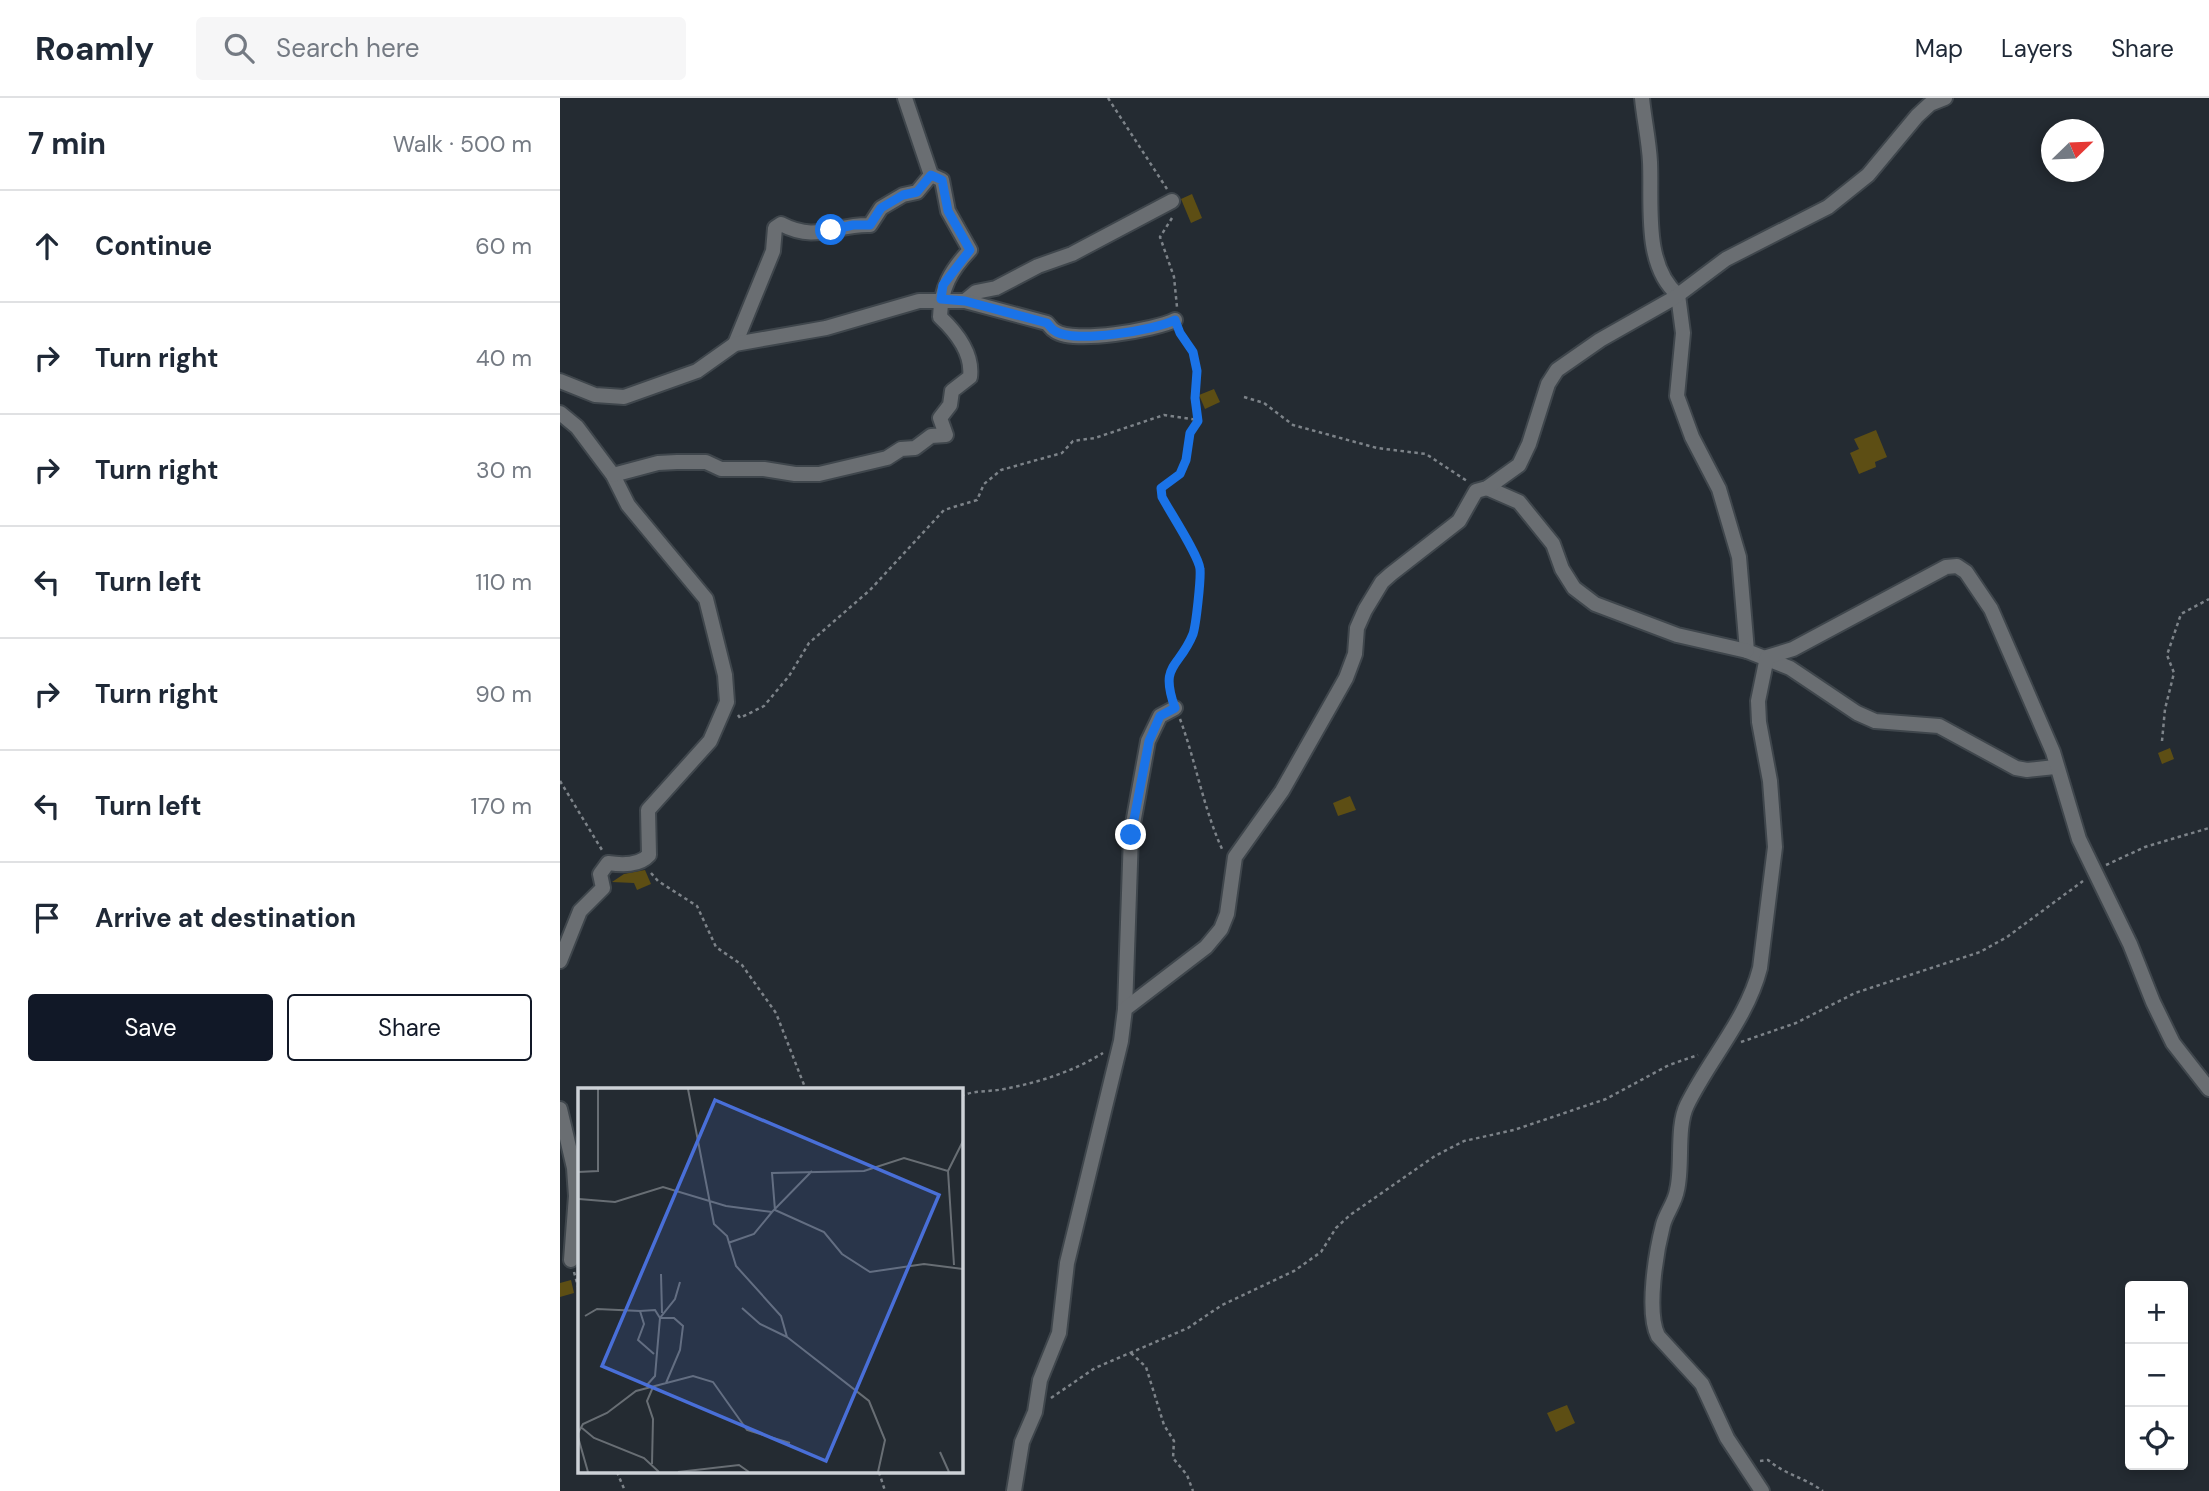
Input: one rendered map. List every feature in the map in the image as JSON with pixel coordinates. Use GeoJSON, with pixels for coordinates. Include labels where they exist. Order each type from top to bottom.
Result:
{"type":"FeatureCollection","features":[{"type":"Feature","properties":{"kind":"street"},"geometry":{"type":"LineString","coordinates":[[613,475],[658,463],[677,461],[706,462],[720,470],[764,469],[794,474],[820,474],[879,460],[901,449],[915,449],[931,436],[946,435],[940,418],[950,405],[952,391],[970,377],[971,369],[956,332],[940,317],[941,299],[943,285],[970,250],[948,211],[942,180],[931,175],[905,98]]}},
{"type":"Feature","properties":{"kind":"street"},"geometry":{"type":"LineString","coordinates":[[1642,98],[1650,161],[1655,247],[1665,284],[1678,295],[1683,333],[1677,396],[1692,438],[1719,488],[1739,557],[1747,652]]}},
{"type":"Feature","properties":{"kind":"street"},"geometry":{"type":"LineString","coordinates":[[1125,1009],[1206,947],[1221,929],[1227,914],[1235,856],[1282,791],[1346,678],[1356,654],[1357,628],[1365,610],[1391,573],[1459,522],[1482,489],[1519,465],[1557,370],[1600,340],[1678,295],[1726,259],[1788,230],[1851,190],[1868,176],[1917,116],[1930,104],[1945,98]]}},
{"type":"Feature","properties":{"kind":"street"},"geometry":{"type":"LineString","coordinates":[[735,344],[774,251],[775,228],[781,225],[808,235],[853,225],[870,225],[881,208],[903,195],[917,192],[931,175]]}},
{"type":"Feature","properties":{"kind":"street"},"geometry":{"type":"LineString","coordinates":[[965,301],[976,292],[996,288],[1038,266],[1072,254],[1172,201]]}},
{"type":"Feature","properties":{"kind":"street"},"geometry":{"type":"LineString","coordinates":[[560,381],[595,395],[624,397],[697,371],[735,344],[826,328],[919,302],[941,299],[965,301],[1047,323],[1055,332],[1075,335],[1097,335],[1164,325],[1175,320]]}},
{"type":"Feature","properties":{"kind":"street"},"geometry":{"type":"LineString","coordinates":[[560,961],[580,911],[603,888],[600,874],[608,863],[622,865],[644,861],[649,855],[648,810],[710,741],[727,702],[725,675],[706,599],[628,506],[613,475],[577,427],[561,415]]}},
{"type":"Feature","properties":{"kind":"street"},"geometry":{"type":"LineString","coordinates":[[1482,489],[1519,502],[1553,544],[1562,569],[1574,588],[1595,604],[1677,635],[1768,657],[1819,686],[1857,713],[1875,721],[1939,726],[2016,768],[2027,770],[2055,767]]}},
{"type":"Feature","properties":{"kind":"street"},"geometry":{"type":"LineString","coordinates":[[1768,657],[1793,649],[1947,566],[1957,566],[1966,572],[1991,609],[2037,714],[2079,839],[2173,1043],[2209,1089]]}},
{"type":"Feature","properties":{"kind":"street"},"geometry":{"type":"LineString","coordinates":[[1762,1491],[1727,1438],[1702,1384],[1658,1336],[1654,1328],[1651,1302],[1663,1226],[1678,1189],[1685,1108],[1723,1048],[1755,987],[1775,847],[1770,781],[1759,722],[1758,701],[1768,657]]}},
{"type":"Feature","properties":{"kind":"street"},"geometry":{"type":"LineString","coordinates":[[1014,1491],[1022,1442],[1035,1412],[1040,1380],[1059,1333],[1067,1263],[1121,1041],[1125,1009],[1131,835],[1149,741],[1160,716],[1175,708]]}},
{"type":"Feature","properties":{"kind":"street"},"geometry":{"type":"LineString","coordinates":[[560,1109],[575,1182],[571,1260]]}},
{"type":"Feature","properties":{"kind":"path"},"geometry":{"type":"LineString","coordinates":[[1108,98],[1152,163],[1172,201],[1174,216],[1160,237],[1174,277],[1178,298],[1175,320],[1193,352],[1197,371],[1195,398],[1198,421],[1190,433],[1186,460],[1180,474],[1161,488],[1162,497],[1197,558],[1201,571],[1196,600],[1197,621],[1183,654],[1172,664],[1168,689],[1192,754],[1208,817],[1222,849]]}},
{"type":"Feature","properties":{"kind":"path"},"geometry":{"type":"LineString","coordinates":[[1244,397],[1264,403],[1293,425],[1377,448],[1435,458],[1482,489]]}},
{"type":"Feature","properties":{"kind":"path"},"geometry":{"type":"LineString","coordinates":[[727,702],[740,718],[764,706],[789,676],[809,643],[870,590],[944,510],[978,500],[984,484],[1001,470],[1062,453],[1073,442],[1095,438],[1164,415],[1198,421]]}},
{"type":"Feature","properties":{"kind":"path"},"geometry":{"type":"LineString","coordinates":[[2162,741],[2165,709],[2174,673],[2167,655],[2181,614],[2209,599]]}},
{"type":"Feature","properties":{"kind":"path"},"geometry":{"type":"LineString","coordinates":[[560,781],[608,863]]}},
{"type":"Feature","properties":{"kind":"path"},"geometry":{"type":"LineString","coordinates":[[1035,1412],[1058,1392],[1095,1368],[1188,1328],[1222,1305],[1310,1261],[1321,1252],[1336,1228],[1350,1215],[1435,1156],[1464,1141],[1514,1130],[1606,1098],[1669,1065],[1796,1023],[1855,993],[1980,952],[2007,937],[2096,872],[2145,847],[2209,828]]}},
{"type":"Feature","properties":{"kind":"path"},"geometry":{"type":"LineString","coordinates":[[644,861],[657,881],[697,906],[716,947],[723,955],[740,962],[776,1013],[805,1088]]}},
{"type":"Feature","properties":{"kind":"path"},"geometry":{"type":"LineString","coordinates":[[962,1096],[972,1091],[999,1090],[1050,1080],[1091,1060],[1121,1041]]}},
{"type":"Feature","properties":{"kind":"path"},"geometry":{"type":"LineString","coordinates":[[1130,1353],[1146,1367],[1164,1425],[1175,1445],[1173,1458],[1186,1475],[1193,1491]]}},
{"type":"Feature","properties":{"kind":"path"},"geometry":{"type":"LineString","coordinates":[[1749,1468],[1759,1461],[1768,1460],[1779,1471],[1804,1478],[1823,1491]]}},
{"type":"Feature","properties":{"kind":"path"},"geometry":{"type":"LineString","coordinates":[[618,1474],[625,1491]]}},
{"type":"Feature","properties":{"kind":"path"},"geometry":{"type":"LineString","coordinates":[[880,1474],[885,1491]]}},
{"type":"Feature","properties":{"kind":"building"},"geometry":{"type":"Polygon","coordinates":[[[1192,194],[1202,218],[1191,223],[1181,199],[1192,194]]]}},
{"type":"Feature","properties":{"kind":"building"},"geometry":{"type":"Polygon","coordinates":[[[1214,389],[1220,402],[1205,409],[1199,395],[1214,389]]]}},
{"type":"Feature","properties":{"kind":"building"},"geometry":{"type":"Polygon","coordinates":[[[1876,430],[1887,457],[1875,462],[1876,467],[1859,474],[1850,453],[1859,449],[1854,439],[1876,430]]]}},
{"type":"Feature","properties":{"kind":"building"},"geometry":{"type":"Polygon","coordinates":[[[2170,748],[2174,759],[2162,764],[2158,753],[2170,748]]]}},
{"type":"Feature","properties":{"kind":"building"},"geometry":{"type":"Polygon","coordinates":[[[1350,796],[1356,810],[1338,816],[1333,803],[1350,796]]]}},
{"type":"Feature","properties":{"kind":"building"},"geometry":{"type":"Polygon","coordinates":[[[645,870],[651,884],[637,890],[634,883],[612,882],[624,874],[645,870]]]}},
{"type":"Feature","properties":{"kind":"building"},"geometry":{"type":"Polygon","coordinates":[[[571,1280],[574,1293],[560,1297],[560,1283],[571,1280]]]}},
{"type":"Feature","properties":{"kind":"building"},"geometry":{"type":"Polygon","coordinates":[[[1567,1405],[1575,1423],[1556,1432],[1547,1413],[1567,1405]]]}},
{"type":"Feature","properties":{"kind":"route"},"geometry":{"type":"LineString","coordinates":[[831,230],[853,225],[870,225],[881,208],[903,195],[917,192],[920,185],[931,175],[942,180],[948,211],[970,250],[943,285],[941,299],[965,301],[1023,319],[1047,323],[1055,332],[1075,335],[1097,335],[1164,325],[1175,320],[1193,352],[1197,371],[1195,398],[1198,421],[1196,429],[1190,433],[1186,460],[1180,474],[1161,488],[1162,497],[1197,558],[1201,571],[1196,600],[1197,621],[1183,654],[1172,664],[1169,673],[1168,689],[1175,708],[1160,716],[1149,741],[1131,835]]}}]}
